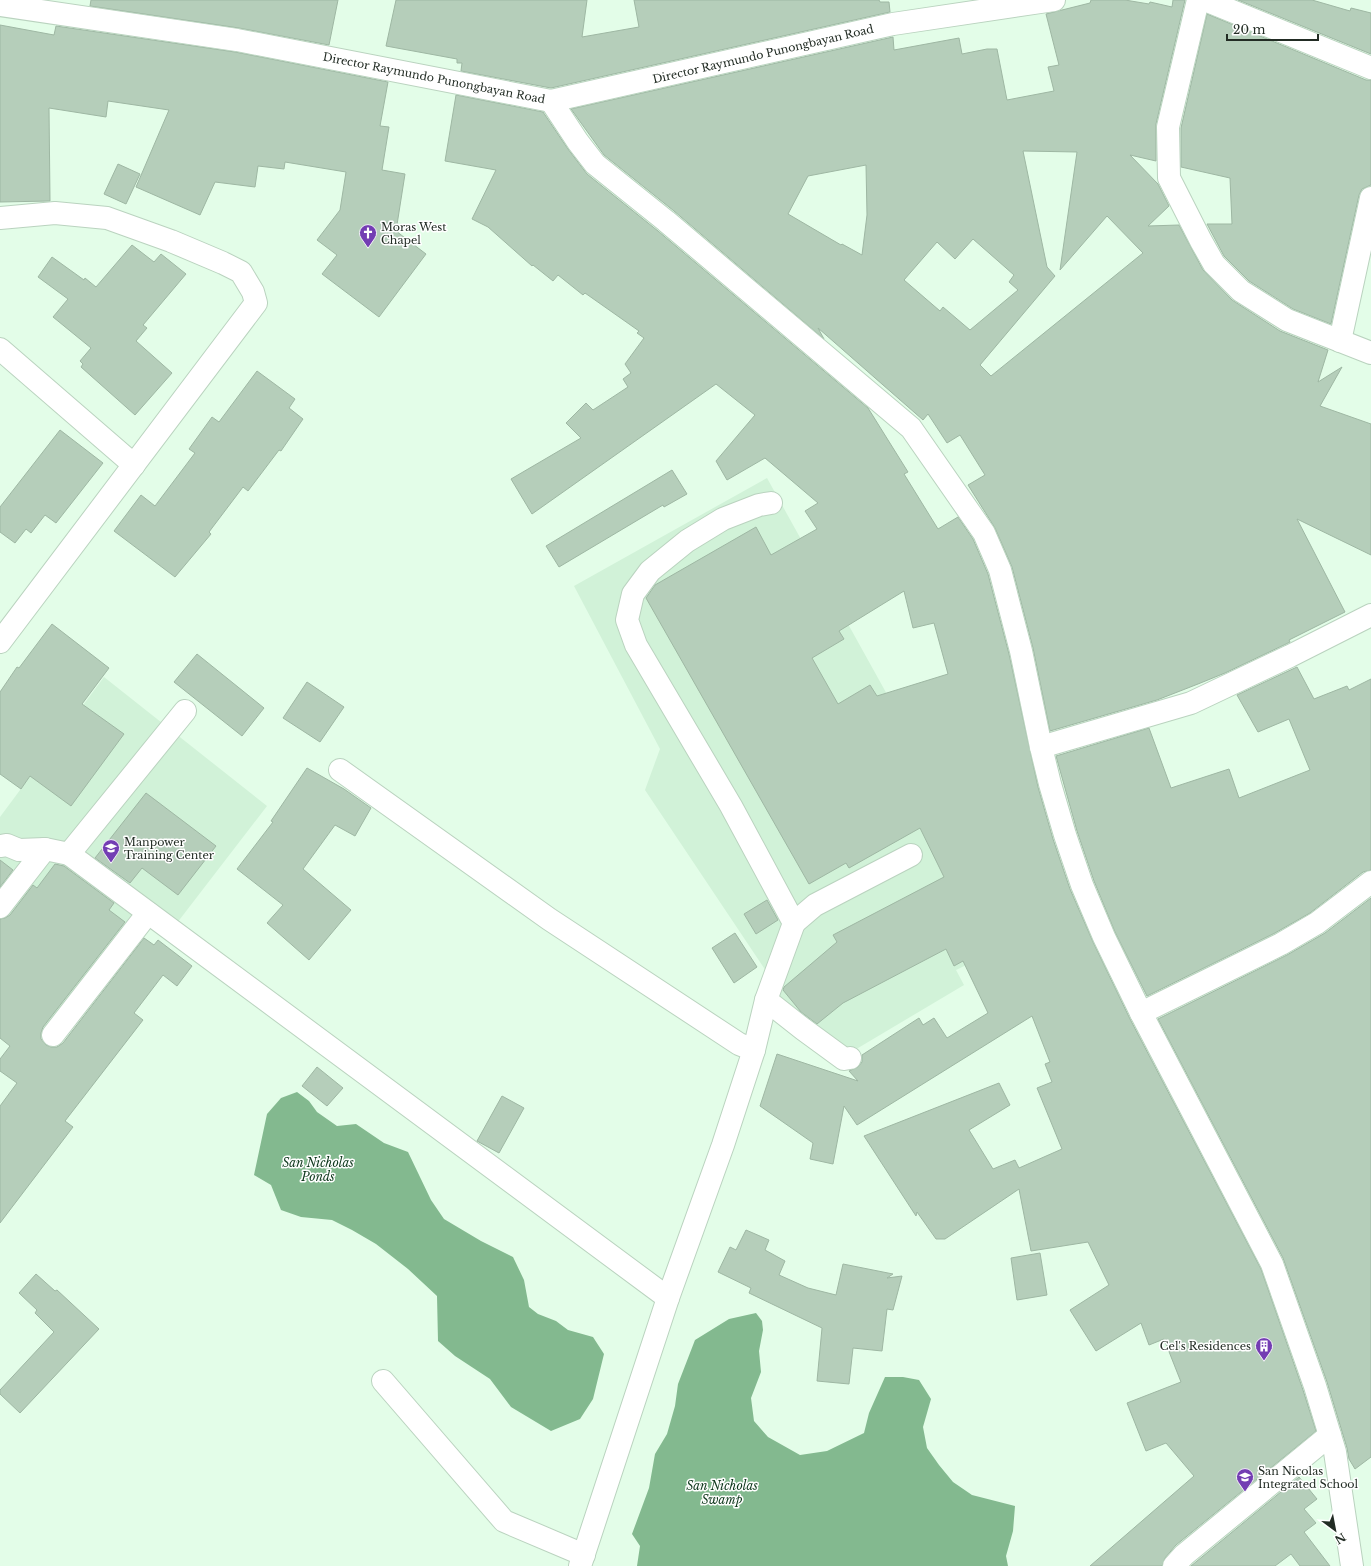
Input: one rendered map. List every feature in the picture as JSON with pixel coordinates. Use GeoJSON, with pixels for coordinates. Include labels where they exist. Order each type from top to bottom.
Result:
{"type":"FeatureCollection","features":[{"type":"Feature","properties":{"kind":"street","name":"Director Raymundo Punongbayan Road"},"geometry":{"type":"LineString","coordinates":[[0,5],[237,40],[551,101],[893,24],[1054,0]]}},
{"type":"Feature","properties":{"kind":"street"},"geometry":{"type":"LineString","coordinates":[[1198,0],[1168,127],[1169,178],[1214,264],[1241,291],[1287,320],[1371,353]]}},
{"type":"Feature","properties":{"kind":"street"},"geometry":{"type":"LineString","coordinates":[[1205,0],[1371,68]]}},
{"type":"Feature","properties":{"kind":"street"},"geometry":{"type":"LineString","coordinates":[[551,101],[578,142],[595,164],[666,221],[911,428],[984,533],[1000,570],[1021,651],[1041,747],[1065,835],[1082,885],[1104,937],[1141,1013],[1272,1264],[1315,1386],[1335,1452],[1352,1566]]}},
{"type":"Feature","properties":{"kind":"street"},"geometry":{"type":"LineString","coordinates":[[1340,341],[1368,227],[1371,198]]}},
{"type":"Feature","properties":{"kind":"street"},"geometry":{"type":"LineString","coordinates":[[0,218],[55,213],[107,218],[171,241],[223,262],[241,272],[253,292],[256,303],[134,465],[2,636]]}},
{"type":"Feature","properties":{"kind":"street"},"geometry":{"type":"LineString","coordinates":[[0,349],[134,465]]}},
{"type":"Feature","properties":{"kind":"street"},"geometry":{"type":"LineString","coordinates":[[771,503],[759,505],[723,519],[687,541],[650,571],[633,594],[627,620],[636,645],[731,806],[794,922]]}},
{"type":"Feature","properties":{"kind":"street"},"geometry":{"type":"LineString","coordinates":[[1041,747],[1191,703],[1290,656],[1371,615]]}},
{"type":"Feature","properties":{"kind":"street"},"geometry":{"type":"LineString","coordinates":[[69,854],[185,711]]}},
{"type":"Feature","properties":{"kind":"street"},"geometry":{"type":"LineString","coordinates":[[340,770],[549,919],[738,1044],[754,1050]]}},
{"type":"Feature","properties":{"kind":"street"},"geometry":{"type":"LineString","coordinates":[[0,846],[7,845],[19,850],[45,849],[69,854],[668,1298]]}},
{"type":"Feature","properties":{"kind":"street"},"geometry":{"type":"LineString","coordinates":[[0,907],[45,849]]}},
{"type":"Feature","properties":{"kind":"street"},"geometry":{"type":"LineString","coordinates":[[383,1381],[504,1520],[582,1560],[668,1298],[754,1050],[766,1000],[794,922],[815,905],[911,855]]}},
{"type":"Feature","properties":{"kind":"street"},"geometry":{"type":"LineString","coordinates":[[1141,1013],[1281,944],[1317,923],[1371,882]]}},
{"type":"Feature","properties":{"kind":"street"},"geometry":{"type":"LineString","coordinates":[[53,1035],[148,913]]}},
{"type":"Feature","properties":{"kind":"street"},"geometry":{"type":"LineString","coordinates":[[766,1000],[844,1059],[850,1058]]}},
{"type":"Feature","properties":{"kind":"street"},"geometry":{"type":"LineString","coordinates":[[1174,1566],[1184,1555],[1330,1435]]}},
{"type":"Feature","properties":{"kind":"shaded area"},"geometry":{"type":"Polygon","coordinates":[[[767,478],[959,824],[1018,940],[956,970],[964,985],[848,1054],[784,1006],[776,986],[645,790],[660,749],[574,586],[767,478]]]}},
{"type":"Feature","properties":{"kind":"shaded area","name":"Manpower Training Center"},"geometry":{"type":"Polygon","coordinates":[[[104,677],[267,806],[177,923],[161,909],[53,1044],[0,1005],[0,817],[104,677]]]}},
{"type":"Feature","properties":{"kind":"water","name":"San Nicholas Ponds"},"geometry":{"type":"Polygon","coordinates":[[[297,1092],[309,1101],[317,1112],[337,1126],[356,1124],[384,1143],[408,1152],[431,1200],[444,1219],[481,1241],[513,1257],[524,1280],[529,1307],[538,1314],[556,1321],[568,1330],[593,1337],[604,1354],[593,1399],[580,1419],[551,1431],[511,1407],[490,1379],[455,1356],[438,1341],[437,1296],[408,1269],[376,1244],[332,1220],[301,1217],[281,1210],[271,1185],[254,1175],[267,1114],[281,1098],[297,1092]]]}},
{"type":"Feature","properties":{"kind":"water","name":"San Nicholas Swamp"},"geometry":{"type":"Polygon","coordinates":[[[756,1313],[762,1321],[763,1330],[759,1351],[761,1372],[751,1398],[754,1421],[768,1437],[800,1455],[827,1451],[864,1433],[869,1413],[885,1377],[903,1377],[919,1380],[931,1399],[923,1427],[927,1448],[939,1465],[953,1482],[972,1495],[1015,1506],[1013,1531],[1006,1556],[1008,1566],[637,1566],[640,1546],[632,1534],[649,1488],[655,1454],[667,1434],[675,1406],[678,1384],[695,1340],[729,1319],[756,1313]]]}},
{"type":"Feature","properties":{"kind":"building"},"geometry":{"type":"Polygon","coordinates":[[[91,0],[338,0],[329,45],[239,28],[90,6],[91,0]]]}},
{"type":"Feature","properties":{"kind":"building"},"geometry":{"type":"Polygon","coordinates":[[[396,0],[587,0],[582,37],[639,27],[634,0],[879,0],[880,2],[889,2],[890,12],[551,88],[461,71],[462,63],[457,63],[457,59],[386,46],[396,0]]]}},
{"type":"Feature","properties":{"kind":"building"},"geometry":{"type":"Polygon","coordinates":[[[1091,0],[1125,0],[1149,4],[1150,2],[1172,7],[1173,0],[1185,0],[1156,124],[1156,161],[1130,155],[1158,184],[1169,206],[1148,226],[1179,225],[1203,270],[1232,300],[1280,331],[1328,350],[1318,382],[1342,367],[1320,406],[1371,424],[1371,555],[1297,519],[1345,612],[1289,640],[1290,642],[1284,645],[1198,684],[1157,700],[1050,731],[1033,648],[1012,567],[995,528],[968,485],[985,475],[960,435],[947,443],[928,414],[923,420],[818,328],[824,339],[674,211],[604,155],[571,109],[893,37],[894,50],[959,38],[962,54],[987,49],[997,49],[1007,100],[1054,91],[1048,67],[1059,65],[1046,14],[1090,3],[1091,0]],[[1023,151],[1047,267],[1055,276],[980,365],[991,376],[1143,253],[1107,216],[1060,270],[1077,152],[1023,151]],[[866,165],[808,176],[788,214],[841,245],[842,244],[862,255],[867,215],[866,165]],[[973,239],[955,259],[937,242],[904,280],[940,311],[943,307],[970,330],[1018,290],[1009,282],[1014,275],[973,239]]]}},
{"type":"Feature","properties":{"kind":"building"},"geometry":{"type":"Polygon","coordinates":[[[1238,0],[1312,0],[1350,11],[1351,8],[1371,13],[1371,54],[1238,0]]]}},
{"type":"Feature","properties":{"kind":"building"},"geometry":{"type":"Polygon","coordinates":[[[1207,14],[1366,80],[1371,80],[1371,185],[1362,189],[1359,195],[1331,324],[1293,309],[1249,281],[1224,256],[1207,224],[1232,224],[1230,178],[1181,167],[1181,128],[1207,14]]]}},
{"type":"Feature","properties":{"kind":"building"},"geometry":{"type":"Polygon","coordinates":[[[0,25],[54,35],[56,26],[235,52],[388,82],[380,126],[389,127],[382,170],[405,174],[396,231],[426,254],[379,317],[322,274],[337,255],[317,240],[340,210],[346,172],[285,162],[284,169],[258,166],[255,187],[215,182],[200,215],[136,187],[169,110],[108,101],[106,117],[49,108],[50,201],[0,202],[0,25]]]}},
{"type":"Feature","properties":{"kind":"building"},"geometry":{"type":"Polygon","coordinates":[[[456,95],[543,112],[587,174],[658,231],[868,408],[908,472],[904,474],[938,529],[958,517],[973,539],[988,574],[1009,654],[1038,787],[1053,839],[1070,889],[1093,942],[1130,1019],[1261,1269],[1316,1431],[1176,1545],[1165,1558],[1162,1566],[1090,1566],[1194,1476],[1166,1443],[1146,1451],[1127,1403],[1181,1382],[1164,1339],[1149,1345],[1141,1323],[1096,1351],[1070,1310],[1109,1285],[1088,1242],[1031,1251],[1019,1189],[945,1239],[936,1239],[917,1212],[916,1216],[864,1136],[999,1083],[1010,1105],[969,1130],[993,1169],[1015,1160],[1019,1168],[1062,1149],[1037,1088],[1052,1082],[1045,1064],[1050,1062],[1032,1016],[857,1125],[844,1106],[833,1164],[810,1159],[813,1143],[760,1106],[777,1054],[858,1081],[849,1071],[858,1067],[862,1062],[862,1055],[919,1018],[923,1025],[934,1018],[947,1038],[988,1013],[963,961],[954,966],[946,949],[843,1003],[817,1024],[801,1012],[783,990],[784,987],[837,942],[833,935],[944,877],[920,828],[849,868],[846,863],[809,884],[646,598],[655,585],[756,527],[771,555],[817,529],[805,511],[818,503],[765,458],[727,480],[716,461],[755,415],[716,384],[532,514],[511,479],[581,438],[566,423],[586,403],[593,410],[628,387],[623,379],[631,373],[625,364],[644,338],[637,333],[639,331],[585,293],[583,295],[558,275],[553,281],[533,265],[532,266],[488,227],[472,219],[496,170],[445,161],[456,95]],[[904,591],[839,631],[844,639],[812,658],[838,704],[870,685],[877,696],[948,674],[934,623],[913,628],[904,591]]]}},
{"type":"Feature","properties":{"kind":"building"},"geometry":{"type":"Polygon","coordinates":[[[118,164],[140,174],[126,204],[104,194],[118,164]]]}},
{"type":"Feature","properties":{"kind":"building"},"geometry":{"type":"Polygon","coordinates":[[[132,245],[154,262],[161,254],[186,274],[143,325],[147,328],[136,341],[172,373],[135,415],[81,367],[83,364],[80,361],[91,348],[53,317],[68,299],[38,277],[52,257],[84,280],[85,278],[96,287],[132,245]]]}},
{"type":"Feature","properties":{"kind":"building"},"geometry":{"type":"Polygon","coordinates":[[[257,371],[295,399],[289,408],[303,419],[281,451],[279,450],[248,491],[243,487],[209,532],[211,534],[175,577],[114,531],[141,495],[155,506],[195,453],[189,449],[212,417],[219,422],[257,371]]]}},
{"type":"Feature","properties":{"kind":"building"},"geometry":{"type":"Polygon","coordinates":[[[60,430],[103,463],[56,523],[45,515],[31,533],[26,529],[15,543],[0,532],[0,507],[60,430]]]}},
{"type":"Feature","properties":{"kind":"building"},"geometry":{"type":"Polygon","coordinates":[[[672,470],[687,494],[664,507],[663,505],[559,567],[546,546],[672,470]]]}},
{"type":"Feature","properties":{"kind":"building"},"geometry":{"type":"Polygon","coordinates":[[[52,624],[109,668],[82,704],[124,734],[71,806],[30,776],[21,789],[0,774],[0,692],[17,667],[19,668],[52,624]]]}},
{"type":"Feature","properties":{"kind":"building"},"geometry":{"type":"Polygon","coordinates":[[[197,654],[264,708],[242,736],[174,682],[197,654]]]}},
{"type":"Feature","properties":{"kind":"building"},"geometry":{"type":"Polygon","coordinates":[[[1297,667],[1314,699],[1347,686],[1349,690],[1371,679],[1371,870],[1363,872],[1310,913],[1275,933],[1147,996],[1115,932],[1094,881],[1077,831],[1056,756],[1149,728],[1171,788],[1229,769],[1239,798],[1310,770],[1289,719],[1258,732],[1237,695],[1297,667]]]}},
{"type":"Feature","properties":{"kind":"building"},"geometry":{"type":"Polygon","coordinates":[[[307,682],[344,707],[320,742],[283,718],[307,682]]]}},
{"type":"Feature","properties":{"kind":"building"},"geometry":{"type":"Polygon","coordinates":[[[307,768],[344,789],[371,808],[355,836],[335,825],[303,869],[351,910],[309,960],[267,923],[283,905],[237,869],[273,822],[271,821],[307,768]]]}},
{"type":"Feature","properties":{"kind":"building"},"geometry":{"type":"Polygon","coordinates":[[[146,793],[216,846],[178,895],[142,868],[130,883],[95,858],[146,793]]]}},
{"type":"Feature","properties":{"kind":"building"},"geometry":{"type":"Polygon","coordinates":[[[0,860],[13,870],[0,887],[0,860]]]}},
{"type":"Feature","properties":{"kind":"building"},"geometry":{"type":"Polygon","coordinates":[[[55,864],[64,866],[114,903],[109,910],[125,922],[43,1027],[41,1039],[46,1045],[57,1047],[63,1043],[144,938],[154,945],[158,940],[192,966],[177,986],[163,975],[134,1013],[143,1020],[65,1121],[73,1127],[0,1223],[0,1106],[17,1083],[0,1071],[0,1059],[10,1046],[0,1038],[0,919],[10,915],[33,885],[37,888],[55,864]]]}},
{"type":"Feature","properties":{"kind":"building"},"geometry":{"type":"Polygon","coordinates":[[[1371,898],[1371,1457],[1355,1469],[1349,1459],[1327,1382],[1283,1258],[1158,1019],[1287,955],[1325,933],[1371,898]]]}},
{"type":"Feature","properties":{"kind":"building"},"geometry":{"type":"Polygon","coordinates":[[[767,900],[778,920],[756,934],[744,914],[767,900]]]}},
{"type":"Feature","properties":{"kind":"building"},"geometry":{"type":"Polygon","coordinates":[[[735,933],[757,967],[734,983],[712,948],[735,933]]]}},
{"type":"Feature","properties":{"kind":"building"},"geometry":{"type":"Polygon","coordinates":[[[317,1067],[343,1088],[327,1106],[302,1086],[317,1067]]]}},
{"type":"Feature","properties":{"kind":"building"},"geometry":{"type":"Polygon","coordinates":[[[502,1096],[524,1108],[499,1153],[477,1141],[502,1096]]]}},
{"type":"Feature","properties":{"kind":"building"},"geometry":{"type":"Polygon","coordinates":[[[746,1230],[769,1240],[765,1250],[785,1261],[779,1275],[808,1288],[836,1295],[843,1264],[893,1274],[887,1278],[902,1276],[893,1310],[887,1309],[882,1351],[853,1348],[849,1384],[817,1381],[822,1328],[749,1293],[751,1288],[718,1272],[730,1247],[736,1250],[746,1230]]]}},
{"type":"Feature","properties":{"kind":"building"},"geometry":{"type":"Polygon","coordinates":[[[1040,1253],[1047,1295],[1017,1300],[1011,1258],[1040,1253]]]}},
{"type":"Feature","properties":{"kind":"building"},"geometry":{"type":"Polygon","coordinates":[[[36,1274],[55,1291],[57,1290],[99,1329],[20,1413],[0,1394],[0,1390],[54,1332],[35,1313],[37,1310],[19,1293],[36,1274]]]}},
{"type":"Feature","properties":{"kind":"building"},"geometry":{"type":"Polygon","coordinates":[[[1299,1477],[1317,1499],[1304,1509],[1316,1523],[1304,1532],[1330,1566],[1300,1566],[1291,1554],[1275,1566],[1191,1566],[1299,1477]]]}},
{"type":"Feature","properties":{"kind":"place","name":"Moras West Chapel"},"geometry":{"type":"Point","coordinates":[368,248]}},
{"type":"Feature","properties":{"kind":"place","name":"Manpower Training Center"},"geometry":{"type":"Point","coordinates":[111,863]}},
{"type":"Feature","properties":{"kind":"place","name":"Cel's Residences"},"geometry":{"type":"Point","coordinates":[1264,1361]}},
{"type":"Feature","properties":{"kind":"place","name":"San Nicolas Integrated School"},"geometry":{"type":"Point","coordinates":[1245,1492]}}]}
